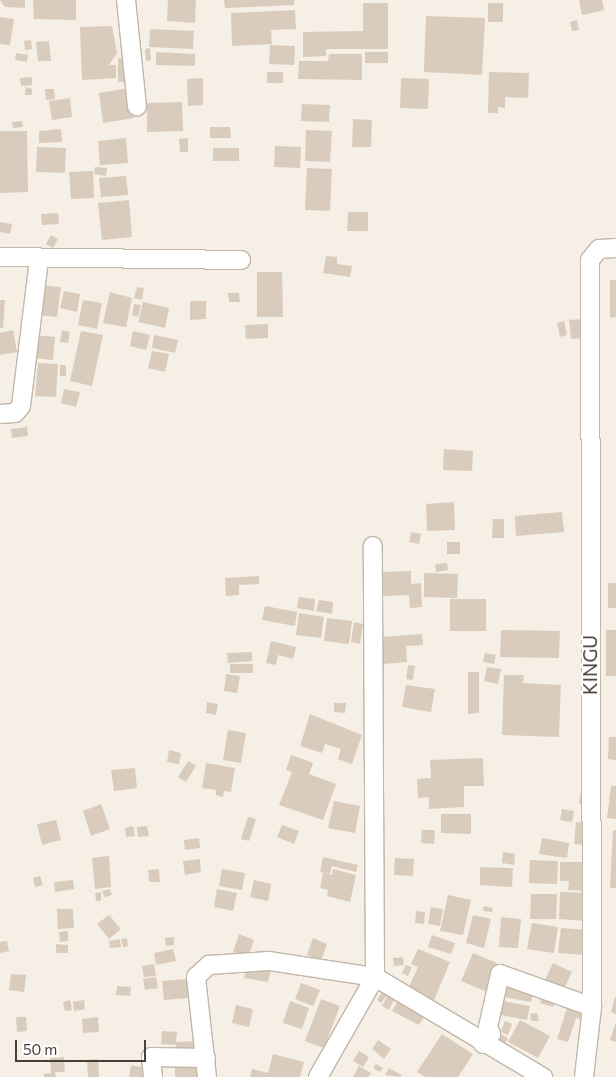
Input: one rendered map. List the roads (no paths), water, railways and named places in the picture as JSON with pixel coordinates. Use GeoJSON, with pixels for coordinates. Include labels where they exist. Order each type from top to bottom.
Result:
{"type":"FeatureCollection","features":[{"type":"Feature","properties":{"kind":"street"},"geometry":{"type":"LineString","coordinates":[[126,0],[136,106]]}},
{"type":"Feature","properties":{"kind":"street","name":"KINGU"},"geometry":{"type":"LineString","coordinates":[[584,1077],[592,1007],[588,473],[590,260],[593,253],[616,248]]}},
{"type":"Feature","properties":{"kind":"street"},"geometry":{"type":"LineString","coordinates":[[0,257],[39,260],[241,260]]}},
{"type":"Feature","properties":{"kind":"street"},"geometry":{"type":"LineString","coordinates":[[0,414],[15,413],[22,406],[39,260]]}},
{"type":"Feature","properties":{"kind":"street"},"geometry":{"type":"LineString","coordinates":[[318,1077],[375,978],[373,546]]}},
{"type":"Feature","properties":{"kind":"street"},"geometry":{"type":"LineString","coordinates":[[207,1077],[196,976],[209,965],[269,961],[375,978],[483,1044],[543,1077]]}},
{"type":"Feature","properties":{"kind":"street"},"geometry":{"type":"LineString","coordinates":[[483,1044],[491,1034],[488,1027],[500,974],[592,1007]]}},
{"type":"Feature","properties":{"kind":"street"},"geometry":{"type":"LineString","coordinates":[[153,1077],[151,1057],[206,1058]]}}]}
